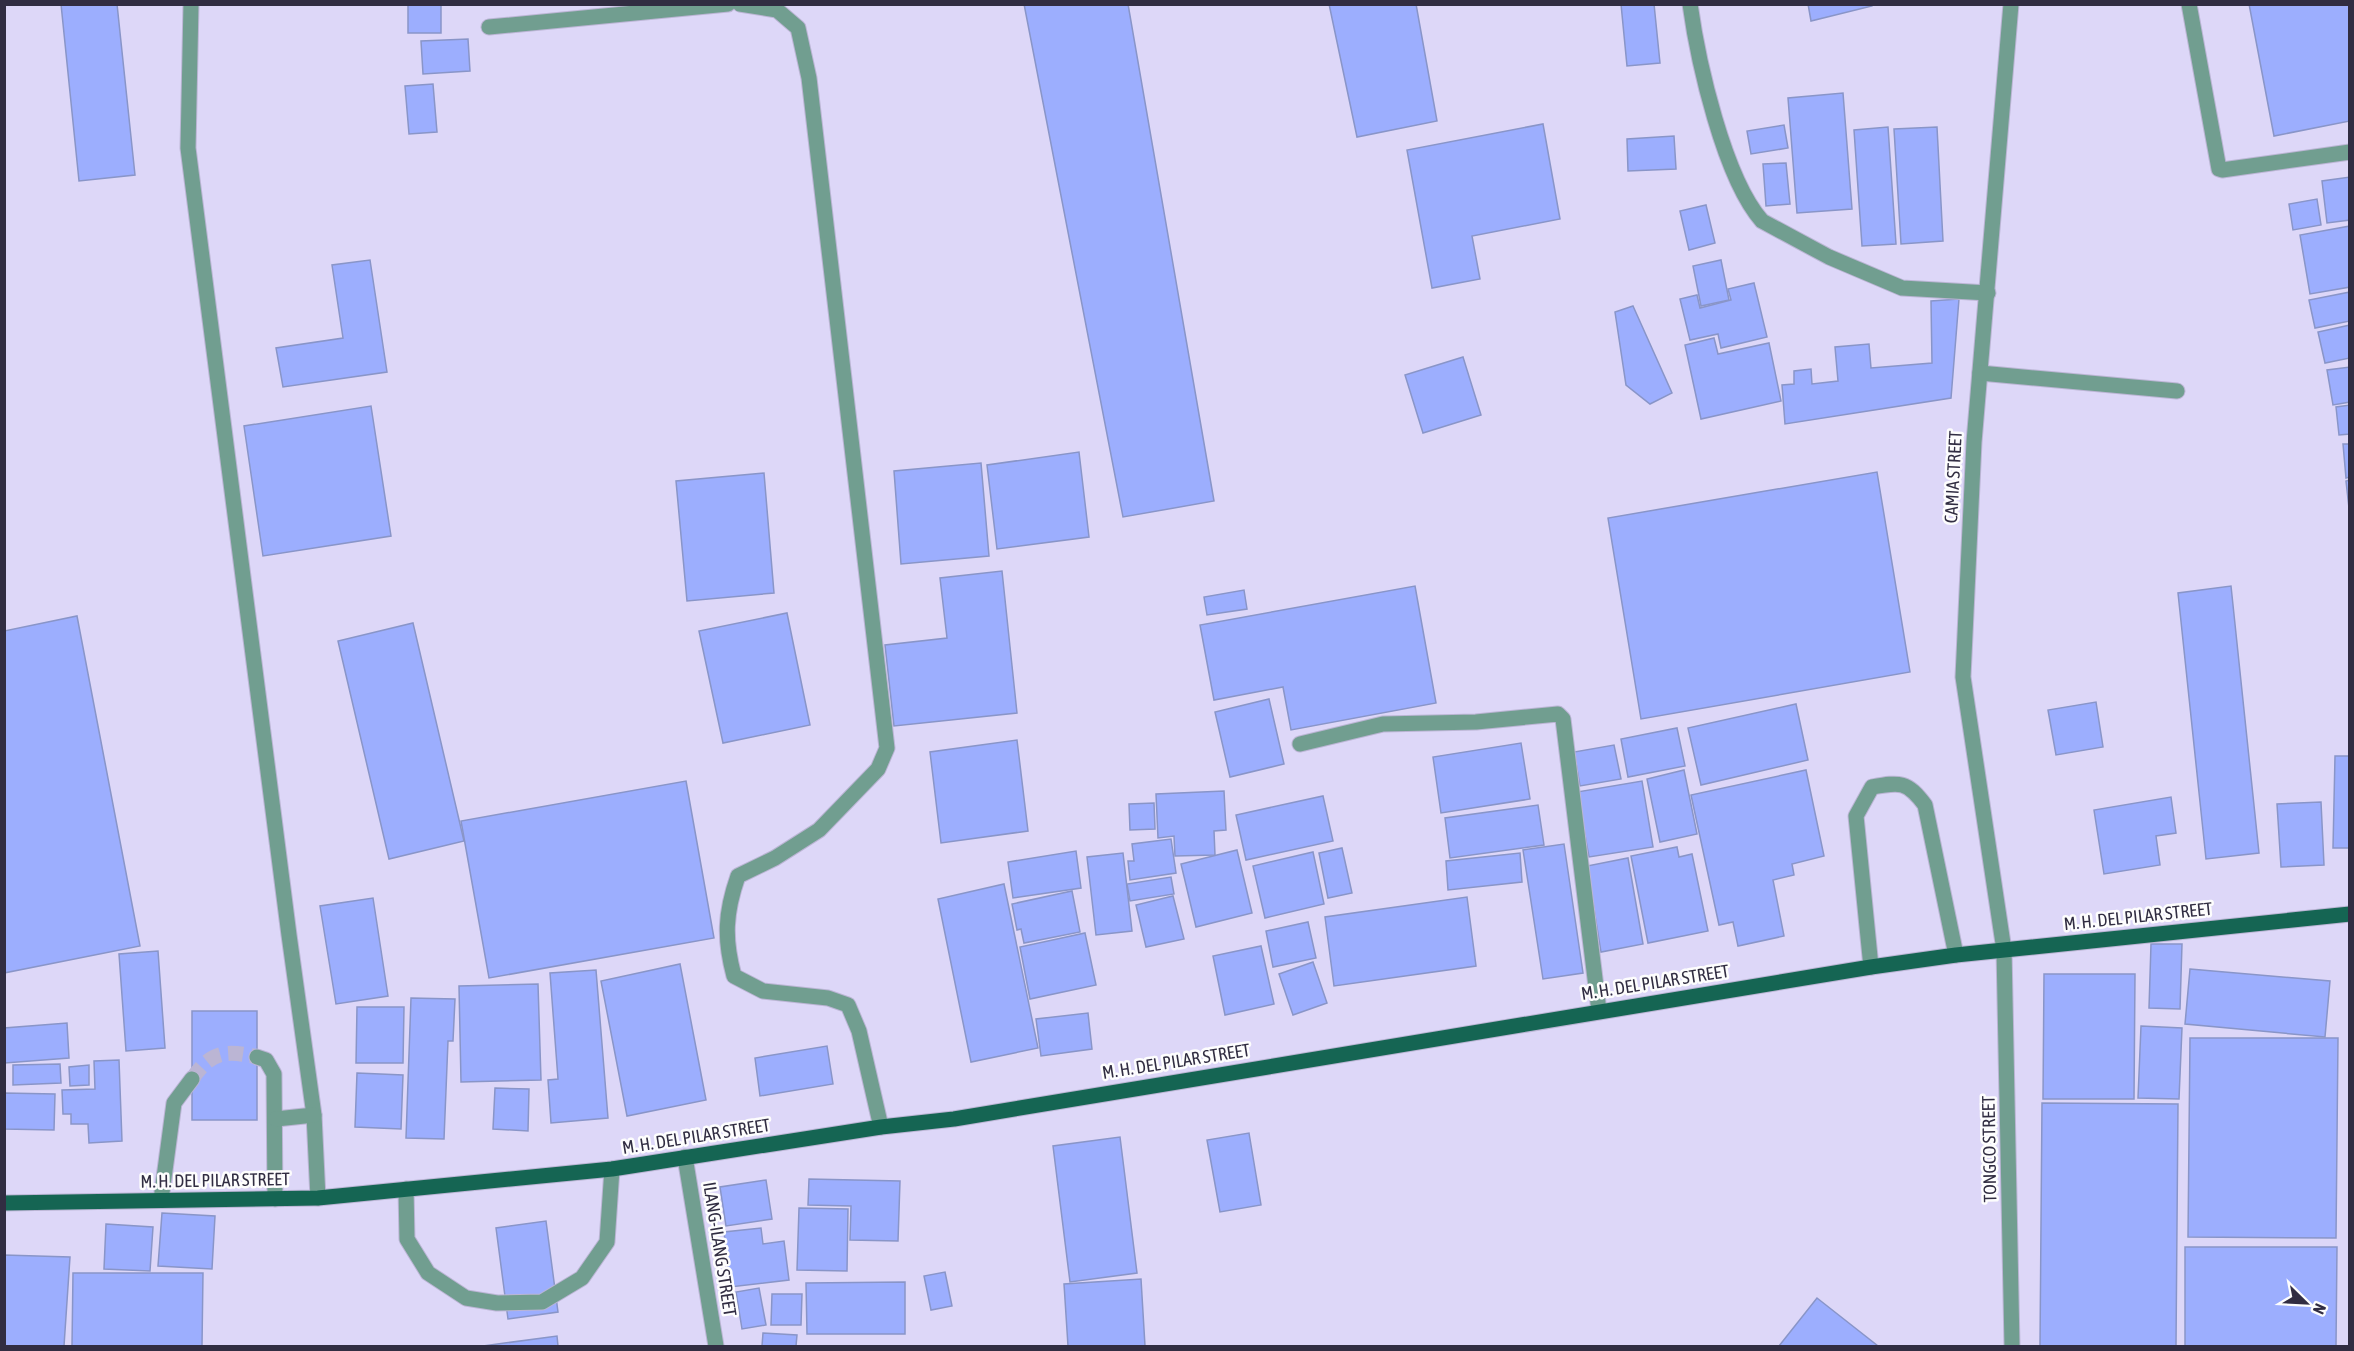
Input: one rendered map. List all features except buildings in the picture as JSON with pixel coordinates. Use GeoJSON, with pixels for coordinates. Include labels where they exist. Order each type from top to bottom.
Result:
{"type":"FeatureCollection","features":[{"type":"Feature","properties":{"kind":"main road","name":"M. H. DEL PILAR STREET"},"geometry":{"type":"LineString","coordinates":[[4,1203],[318,1198],[612,1169],[881,1127],[954,1119],[1871,967],[1956,955],[2349,914]]}},
{"type":"Feature","properties":{"kind":"street"},"geometry":{"type":"LineString","coordinates":[[191,4],[188,148],[289,935],[315,1115],[318,1198]]}},
{"type":"Feature","properties":{"kind":"street"},"geometry":{"type":"LineString","coordinates":[[489,27],[728,4]]}},
{"type":"Feature","properties":{"kind":"street"},"geometry":{"type":"LineString","coordinates":[[740,4],[777,9],[798,28],[809,78],[887,747],[878,769],[819,830],[775,858],[738,876],[728,903],[726,947],[734,976],[763,991],[828,998],[848,1005],[859,1031],[881,1127]]}},
{"type":"Feature","properties":{"kind":"street"},"geometry":{"type":"LineString","coordinates":[[1690,4],[1698,58],[1732,167],[1754,212],[1762,221],[1829,257],[1902,288],[1988,293]]}},
{"type":"Feature","properties":{"kind":"street","name":"CAMIA STREET"},"geometry":{"type":"LineString","coordinates":[[2004,950],[1963,677],[1974,442],[2011,4]]}},
{"type":"Feature","properties":{"kind":"street"},"geometry":{"type":"LineString","coordinates":[[2188,4],[2218,169],[2349,152]]}},
{"type":"Feature","properties":{"kind":"street"},"geometry":{"type":"LineString","coordinates":[[1980,373],[2177,391]]}},
{"type":"Feature","properties":{"kind":"street"},"geometry":{"type":"LineString","coordinates":[[1300,744],[1383,724],[1476,722],[1558,714],[1563,718],[1599,1011]]}},
{"type":"Feature","properties":{"kind":"street"},"geometry":{"type":"LineString","coordinates":[[1871,967],[1856,816],[1872,787],[1897,783],[1914,789],[1925,805],[1956,955]]}},
{"type":"Feature","properties":{"kind":"street","name":"TONGCO STREET"},"geometry":{"type":"LineString","coordinates":[[2004,950],[2012,1347]]}},
{"type":"Feature","properties":{"kind":"street"},"geometry":{"type":"LineString","coordinates":[[257,1057],[266,1060],[274,1074],[275,1199]]}},
{"type":"Feature","properties":{"kind":"street"},"geometry":{"type":"LineString","coordinates":[[161,1200],[174,1103],[192,1079]]}},
{"type":"Feature","properties":{"kind":"street"},"geometry":{"type":"LineString","coordinates":[[276,1119],[315,1115]]}},
{"type":"Feature","properties":{"kind":"street","name":"ILANG-ILANG STREET"},"geometry":{"type":"LineString","coordinates":[[685,1157],[716,1347]]}},
{"type":"Feature","properties":{"kind":"street"},"geometry":{"type":"LineString","coordinates":[[406,1189],[407,1239],[428,1273],[466,1298],[497,1303],[542,1302],[582,1278],[607,1242],[612,1169]]}},
{"type":"Feature","properties":{"kind":"tunnel"},"geometry":{"type":"LineString","coordinates":[[192,1079],[206,1063],[220,1055],[236,1054],[257,1057]]}}]}
